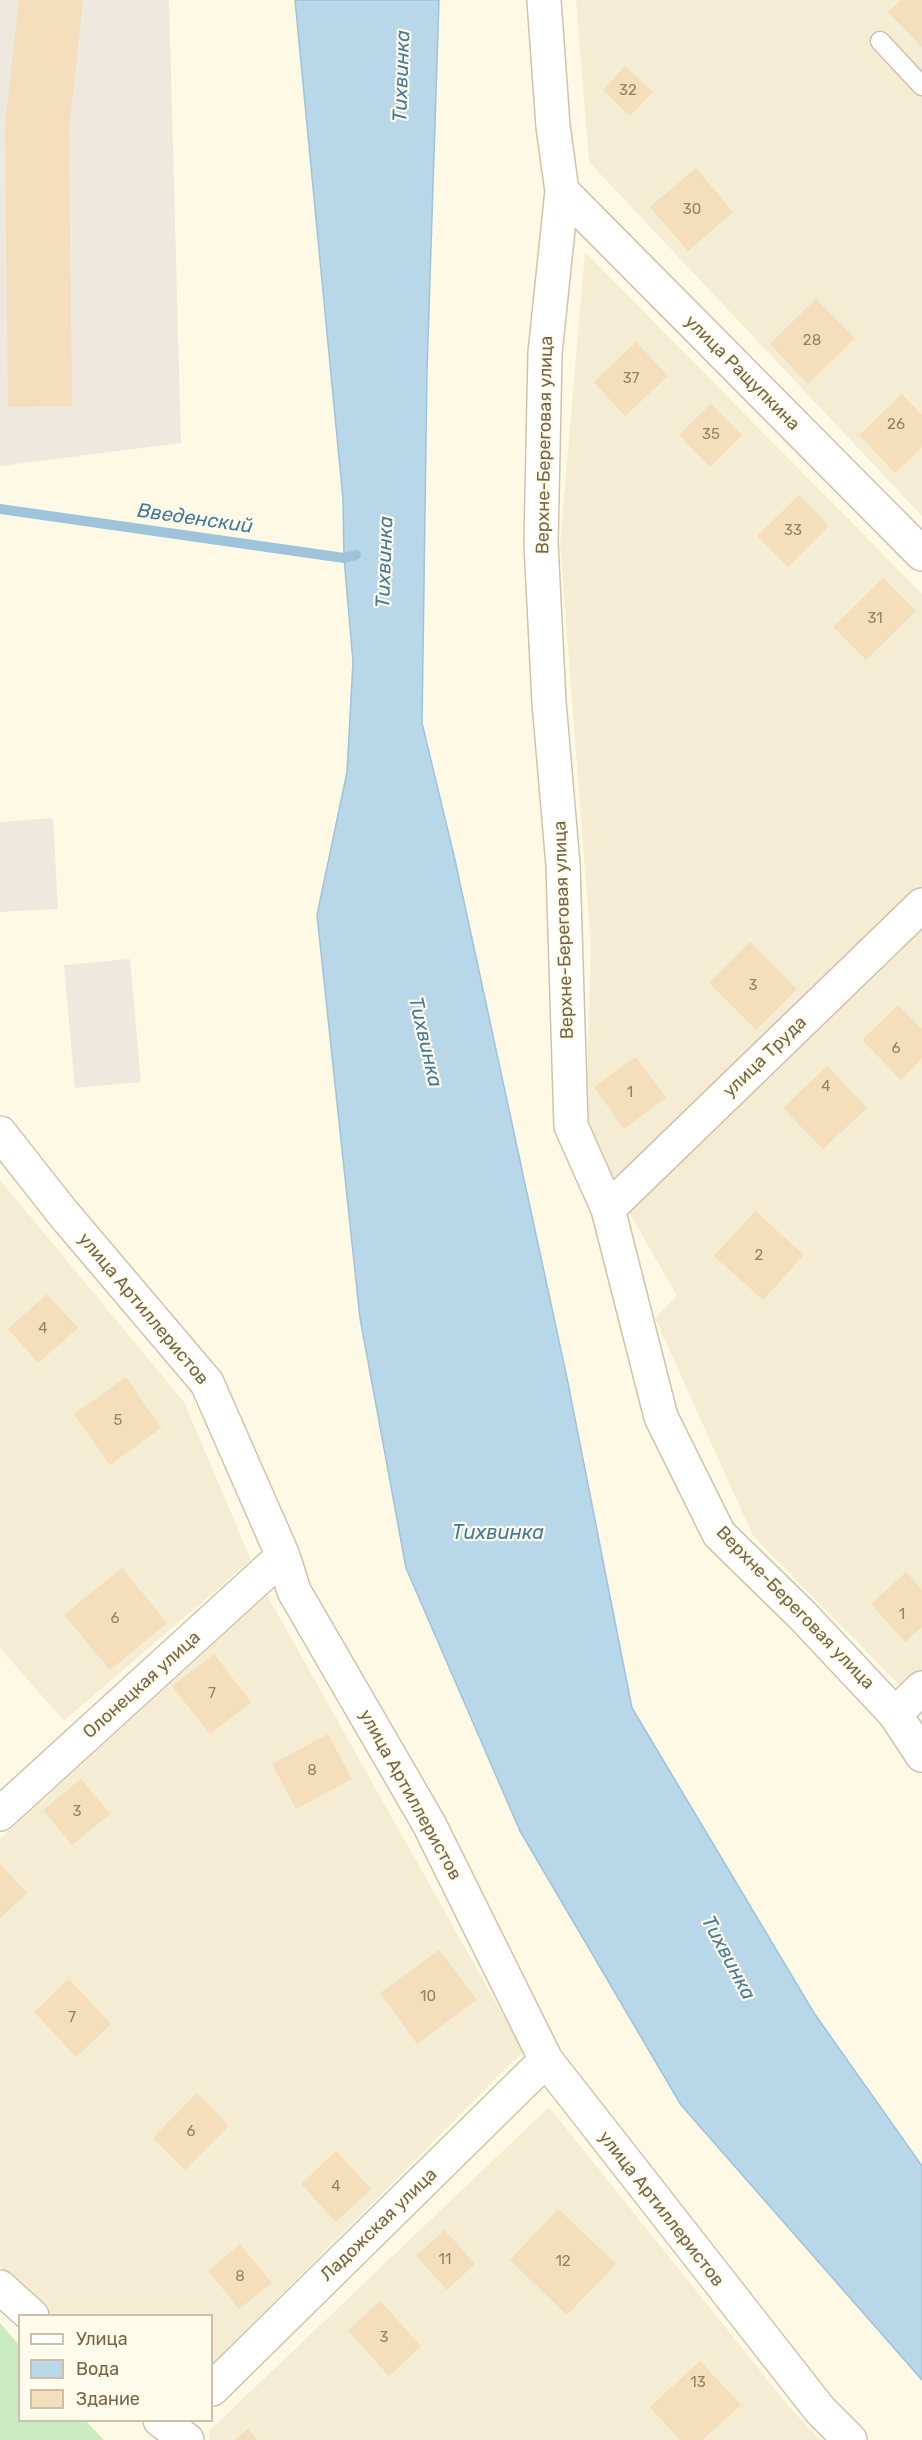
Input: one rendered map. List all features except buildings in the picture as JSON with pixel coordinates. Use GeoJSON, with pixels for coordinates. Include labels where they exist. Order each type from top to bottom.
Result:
{"type":"FeatureCollection","features":[{"type":"Feature","properties":{"kind":"street","name":"Верхне-Береговая улица"},"geometry":{"type":"LineString","coordinates":[[544,0],[553,126],[562,191],[545,353],[542,555],[549,702],[563,865],[571,1126],[608,1209],[661,1417],[719,1534],[802,1615],[895,1713],[922,1755]]}},
{"type":"Feature","properties":{"kind":"street","name":"улица Ращупкина"},"geometry":{"type":"LineString","coordinates":[[562,191],[922,554]]}},
{"type":"Feature","properties":{"kind":"street","name":"улица Труда"},"geometry":{"type":"LineString","coordinates":[[608,1209],[922,905]]}},
{"type":"Feature","properties":{"kind":"street","name":"улица Артиллеристов"},"geometry":{"type":"LineString","coordinates":[[0,1133],[62,1212],[207,1383],[283,1556],[294,1591],[429,1824],[546,2061],[820,2410],[850,2440]]}},
{"type":"Feature","properties":{"kind":"street","name":"Олонецкая улица"},"geometry":{"type":"LineString","coordinates":[[0,1814],[283,1556]]}},
{"type":"Feature","properties":{"kind":"street"},"geometry":{"type":"LineString","coordinates":[[895,1713],[922,1688]]}},
{"type":"Feature","properties":{"kind":"street","name":"Ладожская улица"},"geometry":{"type":"LineString","coordinates":[[213,2388],[546,2061]]}},
{"type":"Feature","properties":{"kind":"street"},"geometry":{"type":"LineString","coordinates":[[0,2287],[30,2314]]}},
{"type":"Feature","properties":{"kind":"lane"},"geometry":{"type":"LineString","coordinates":[[880,41],[922,86]]}},
{"type":"Feature","properties":{"kind":"shaded area"},"geometry":{"type":"Polygon","coordinates":[[[0,0],[169,0],[181,443],[0,466],[0,0]]]}},
{"type":"Feature","properties":{"kind":"shaded area"},"geometry":{"type":"Polygon","coordinates":[[[576,0],[922,0],[922,516],[589,162],[576,0]]]}},
{"type":"Feature","properties":{"kind":"shaded area"},"geometry":{"type":"Polygon","coordinates":[[[585,252],[922,594],[922,1708],[753,1536],[655,1318],[677,1296],[601,1163],[585,1130],[591,948],[560,544],[585,252]]]}},
{"type":"Feature","properties":{"kind":"shaded area"},"geometry":{"type":"Polygon","coordinates":[[[53,818],[58,909],[0,912],[0,822],[53,818]]]}},
{"type":"Feature","properties":{"kind":"shaded area"},"geometry":{"type":"Polygon","coordinates":[[[130,959],[141,1082],[75,1088],[64,965],[130,959]]]}},
{"type":"Feature","properties":{"kind":"shaded area"},"geometry":{"type":"Polygon","coordinates":[[[0,1180],[184,1402],[251,1560],[64,1721],[0,1648],[0,1180]]]}},
{"type":"Feature","properties":{"kind":"shaded area"},"geometry":{"type":"Polygon","coordinates":[[[267,1595],[523,2051],[213,2364],[213,2314],[51,2314],[0,2266],[0,1839],[267,1595]]]}},
{"type":"Feature","properties":{"kind":"shaded area"},"geometry":{"type":"Polygon","coordinates":[[[549,2107],[790,2408],[821,2440],[210,2440],[209,2431],[549,2107]]]}},
{"type":"Feature","properties":{"kind":"green space"},"geometry":{"type":"Polygon","coordinates":[[[0,2323],[18,2344],[18,2422],[87,2422],[104,2440],[0,2440],[0,2323]]]}},
{"type":"Feature","properties":{"kind":"water","name":"Тихвинка"},"geometry":{"type":"Polygon","coordinates":[[[295,0],[439,0],[427,371],[422,723],[455,860],[567,1378],[632,1708],[814,2013],[922,2166],[922,2380],[681,2105],[520,1831],[406,1568],[360,1318],[317,915],[347,772],[353,662],[344,558],[343,499],[295,0]]]}},
{"type":"Feature","properties":{"kind":"waterway","name":"Введенский"},"geometry":{"type":"LineString","coordinates":[[0,509],[344,558],[356,555]]}}]}
